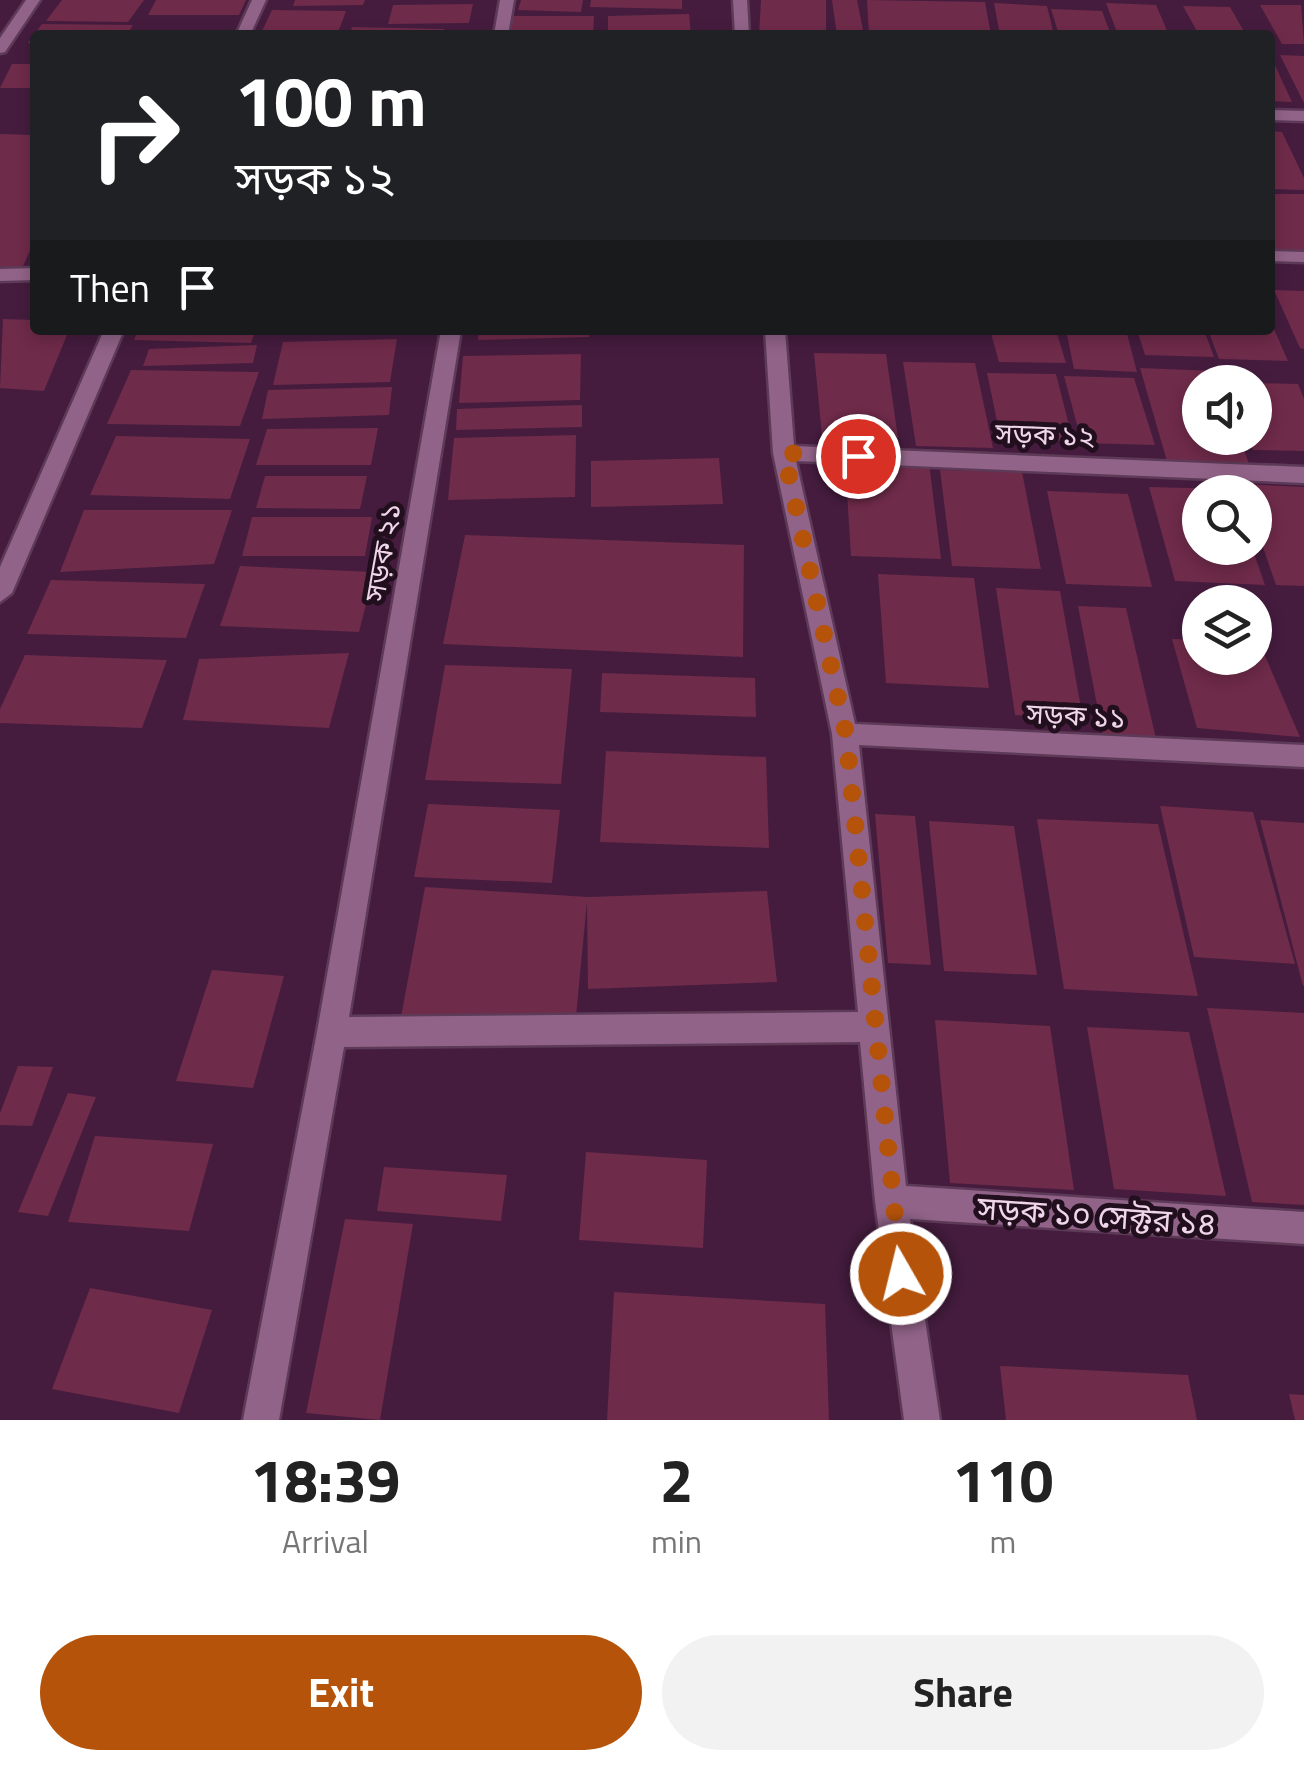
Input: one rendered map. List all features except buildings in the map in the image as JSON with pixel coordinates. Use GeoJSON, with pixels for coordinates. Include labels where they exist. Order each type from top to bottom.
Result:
{"type":"FeatureCollection","features":[{"type":"Feature","properties":{"kind":"street"},"geometry":{"type":"LineString","coordinates":[[0,49],[33,0]]}},
{"type":"Feature","properties":{"kind":"street"},"geometry":{"type":"LineString","coordinates":[[246,30],[259,0]]}},
{"type":"Feature","properties":{"kind":"street"},"geometry":{"type":"LineString","coordinates":[[503,30],[508,0]]}},
{"type":"Feature","properties":{"kind":"street"},"geometry":{"type":"LineString","coordinates":[[740,0],[742,30]]}},
{"type":"Feature","properties":{"kind":"street"},"geometry":{"type":"LineString","coordinates":[[1275,115],[1304,116]]}},
{"type":"Feature","properties":{"kind":"street"},"geometry":{"type":"LineString","coordinates":[[1275,256],[1304,256]]}},
{"type":"Feature","properties":{"kind":"street"},"geometry":{"type":"LineString","coordinates":[[0,275],[30,274]]}},
{"type":"Feature","properties":{"kind":"street"},"geometry":{"type":"LineString","coordinates":[[0,592],[112,335]]}},
{"type":"Feature","properties":{"kind":"street","name":"সড়ক ২১"},"geometry":{"type":"LineString","coordinates":[[261,1420],[332,1032],[450,335]]}},
{"type":"Feature","properties":{"kind":"street"},"geometry":{"type":"LineString","coordinates":[[775,335],[784,453],[846,734],[891,1201],[922,1420]]}},
{"type":"Feature","properties":{"kind":"street","name":"সড়ক ১২"},"geometry":{"type":"LineString","coordinates":[[784,453],[1304,475]]}},
{"type":"Feature","properties":{"kind":"street","name":"সড়ক ১১"},"geometry":{"type":"LineString","coordinates":[[846,734],[1304,756]]}},
{"type":"Feature","properties":{"kind":"street"},"geometry":{"type":"LineString","coordinates":[[332,1032],[873,1027]]}},
{"type":"Feature","properties":{"kind":"street","name":"সড়ক ১০ সেক্টর ১৪"},"geometry":{"type":"LineString","coordinates":[[891,1201],[1304,1228]]}},
{"type":"Feature","properties":{"kind":"route"},"geometry":{"type":"LineString","coordinates":[[858,456],[784,453],[846,734],[901,1274]]}}]}
